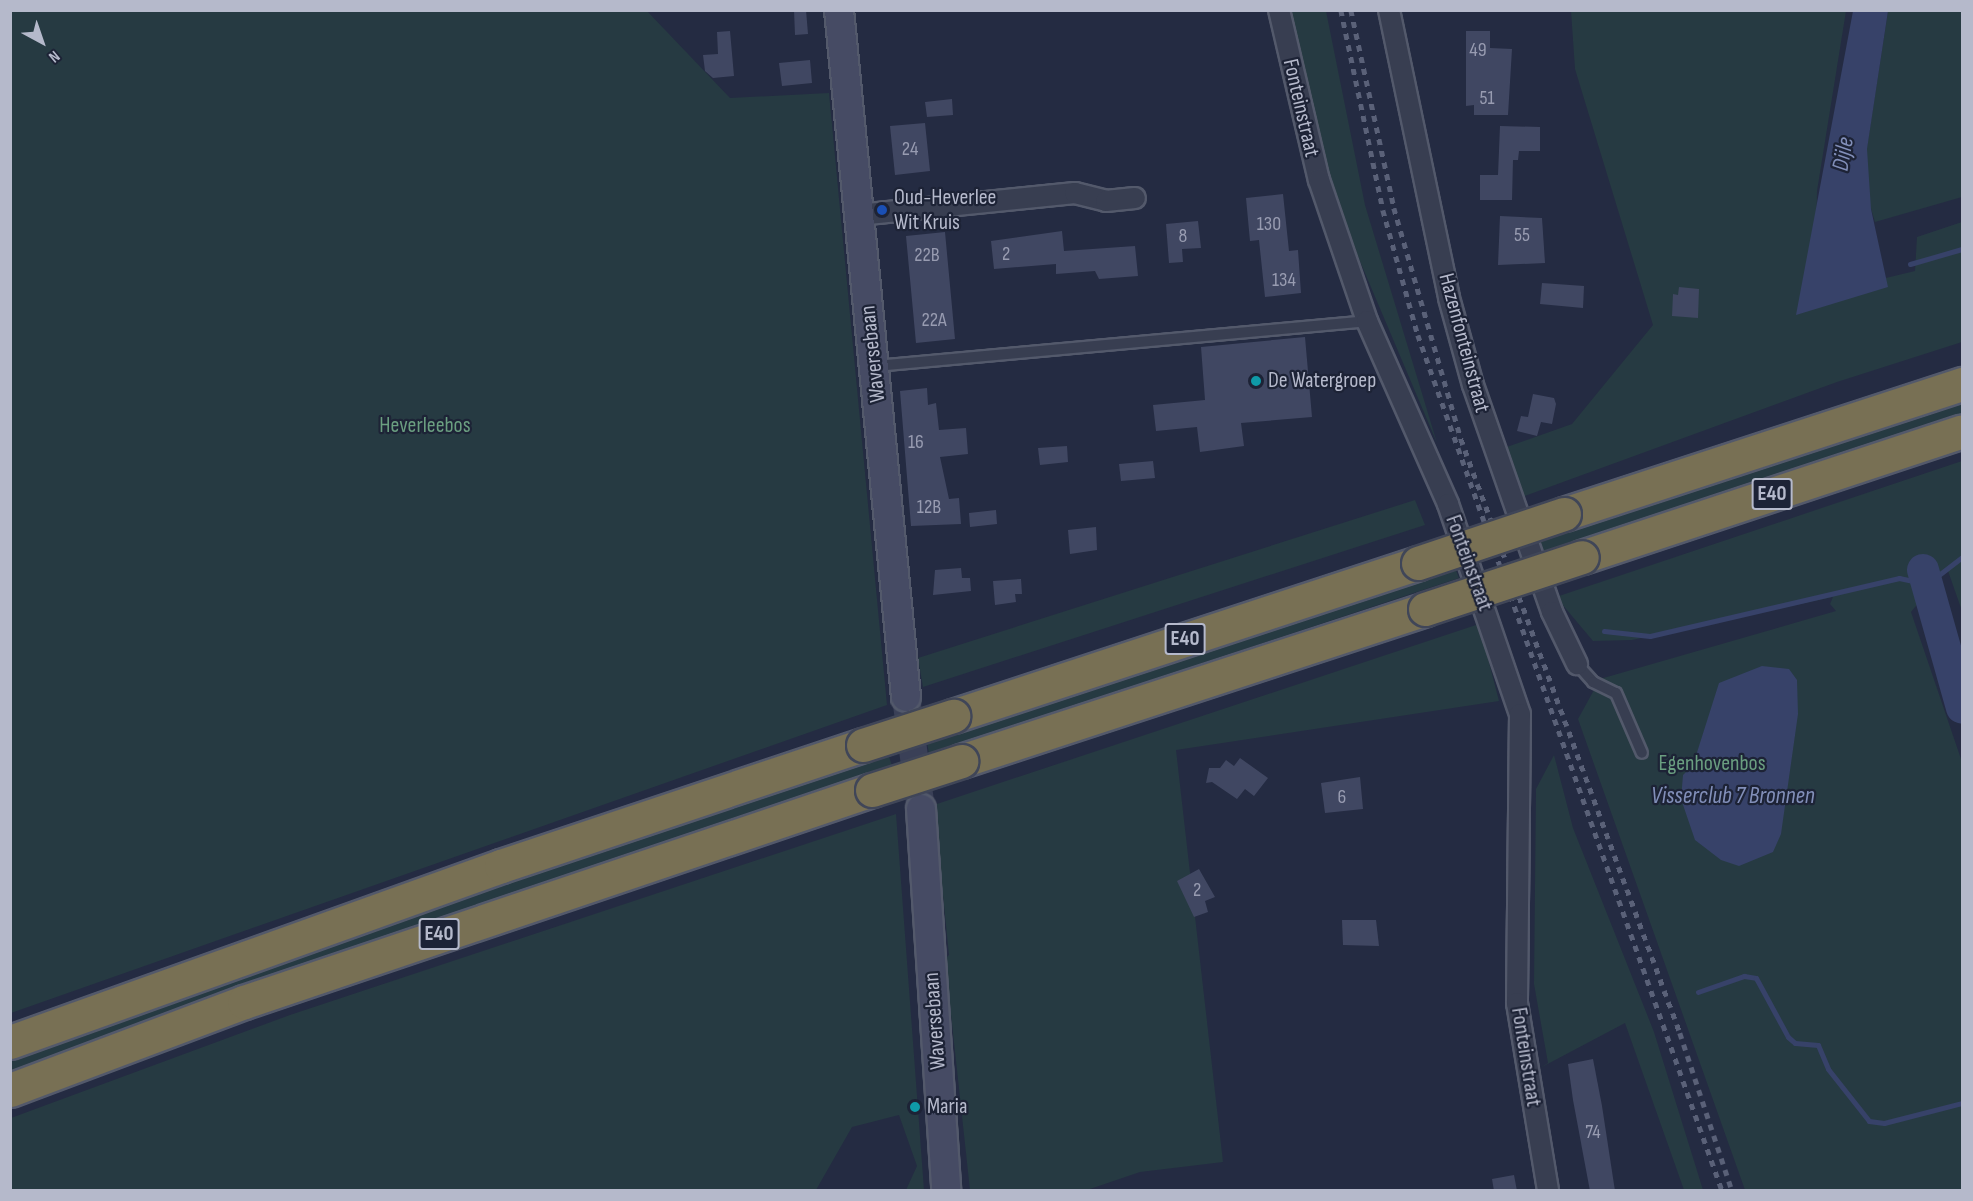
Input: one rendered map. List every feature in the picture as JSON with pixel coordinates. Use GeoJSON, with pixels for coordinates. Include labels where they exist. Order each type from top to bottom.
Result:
{"type":"FeatureCollection","features":[{"type":"Feature","properties":{"kind":"highway","name":"E40"},"geometry":{"type":"LineString","coordinates":[[10,1042],[490,870],[1962,384]]}},
{"type":"Feature","properties":{"kind":"highway","name":"E40"},"geometry":{"type":"LineString","coordinates":[[10,1090],[255,998],[872,790],[1962,431]]}},
{"type":"Feature","properties":{"kind":"street","name":"Waversebaan"},"geometry":{"type":"LineString","coordinates":[[839,10],[906,697]]}},
{"type":"Feature","properties":{"kind":"street","name":"Fonteinstraat"},"geometry":{"type":"LineString","coordinates":[[1279,10],[1318,180],[1367,321],[1448,504],[1520,714],[1517,1003],[1548,1191]]}},
{"type":"Feature","properties":{"kind":"street","name":"Hazenfonteinstraat"},"geometry":{"type":"LineString","coordinates":[[1389,10],[1447,287],[1473,385],[1552,612],[1577,664]]}},
{"type":"Feature","properties":{"kind":"street"},"geometry":{"type":"LineString","coordinates":[[858,215],[1075,193],[1106,201],[1135,198]]}},
{"type":"Feature","properties":{"kind":"street","name":"Waversebaan"},"geometry":{"type":"LineString","coordinates":[[915,811],[914,868],[927,922],[946,1191]]}},
{"type":"Feature","properties":{"kind":"lane"},"geometry":{"type":"LineString","coordinates":[[875,366],[1367,321]]}},
{"type":"Feature","properties":{"kind":"lane"},"geometry":{"type":"LineString","coordinates":[[1577,664],[1593,682],[1616,693],[1642,753]]}},
{"type":"Feature","properties":{"kind":"green space","name":"Heverleebos"},"geometry":{"type":"Polygon","coordinates":[[[11,10],[647,11],[730,98],[829,93],[887,705],[11,1013],[11,10]]]}},
{"type":"Feature","properties":{"kind":"green space"},"geometry":{"type":"Polygon","coordinates":[[[1290,11],[1326,11],[1365,205],[1437,443],[1326,181],[1290,11]]]}},
{"type":"Feature","properties":{"kind":"green space"},"geometry":{"type":"Polygon","coordinates":[[[1571,11],[1846,11],[1817,191],[1815,295],[1915,271],[1917,237],[1962,222],[1962,342],[1837,382],[1522,497],[1504,448],[1572,424],[1653,325],[1575,69],[1571,11]]]}},
{"type":"Feature","properties":{"kind":"green space"},"geometry":{"type":"Polygon","coordinates":[[[1888,11],[1962,11],[1962,197],[1875,222],[1862,179],[1888,11]]]}},
{"type":"Feature","properties":{"kind":"green space"},"geometry":{"type":"Polygon","coordinates":[[[1962,401],[1962,414],[1544,552],[1540,540],[1962,401]]]}},
{"type":"Feature","properties":{"kind":"green space","name":"Egenhovenbos"},"geometry":{"type":"Polygon","coordinates":[[[1962,461],[1962,611],[1947,568],[1911,612],[1962,762],[1962,1190],[1745,1190],[1578,719],[1600,679],[1836,611],[1830,604],[1833,597],[1632,640],[1593,641],[1556,597],[1962,461]]]}},
{"type":"Feature","properties":{"kind":"green space"},"geometry":{"type":"Polygon","coordinates":[[[1415,500],[1425,525],[923,687],[918,658],[1415,500]]]}},
{"type":"Feature","properties":{"kind":"green space"},"geometry":{"type":"Polygon","coordinates":[[[1455,568],[1459,578],[929,754],[927,742],[1455,568]]]}},
{"type":"Feature","properties":{"kind":"green space"},"geometry":{"type":"Polygon","coordinates":[[[1479,624],[1499,701],[1176,750],[1223,1162],[1140,1172],[1087,1190],[970,1190],[945,959],[949,955],[934,805],[1479,624]]]}},
{"type":"Feature","properties":{"kind":"green space"},"geometry":{"type":"Polygon","coordinates":[[[888,753],[892,766],[235,989],[11,1074],[11,1060],[230,977],[888,753]]]}},
{"type":"Feature","properties":{"kind":"green space"},"geometry":{"type":"Polygon","coordinates":[[[1554,755],[1573,828],[1654,1032],[1703,1190],[1684,1190],[1625,1023],[1540,1068],[1548,1063],[1534,984],[1536,789],[1554,755]]]}},
{"type":"Feature","properties":{"kind":"green space"},"geometry":{"type":"Polygon","coordinates":[[[896,814],[924,1190],[906,1190],[917,1166],[899,1115],[852,1127],[816,1190],[11,1190],[11,1118],[290,1015],[896,814]]]}},
{"type":"Feature","properties":{"kind":"water"},"geometry":{"type":"Polygon","coordinates":[[[1853,11],[1888,11],[1867,149],[1871,209],[1888,287],[1796,315],[1853,11]]]}},
{"type":"Feature","properties":{"kind":"water","name":"Visserclub 7 Bronnen"},"geometry":{"type":"Polygon","coordinates":[[[1762,666],[1789,669],[1797,680],[1798,714],[1781,834],[1773,852],[1739,866],[1721,860],[1695,840],[1681,799],[1683,775],[1693,765],[1719,683],[1762,666]]]}},
{"type":"Feature","properties":{"kind":"building"},"geometry":{"type":"Polygon","coordinates":[[[794,10],[806,10],[808,34],[795,35],[794,10]]]}},
{"type":"Feature","properties":{"kind":"building"},"geometry":{"type":"Polygon","coordinates":[[[730,31],[734,76],[713,78],[705,71],[703,55],[718,54],[717,32],[730,31]]]}},
{"type":"Feature","properties":{"kind":"building"},"geometry":{"type":"Polygon","coordinates":[[[1466,31],[1490,31],[1490,48],[1512,49],[1508,115],[1474,115],[1474,105],[1466,106],[1466,31]]]}},
{"type":"Feature","properties":{"kind":"building"},"geometry":{"type":"Polygon","coordinates":[[[810,60],[812,83],[782,86],[779,63],[810,60]]]}},
{"type":"Feature","properties":{"kind":"building"},"geometry":{"type":"Polygon","coordinates":[[[952,99],[953,115],[927,117],[925,102],[952,99]]]}},
{"type":"Feature","properties":{"kind":"building"},"geometry":{"type":"Polygon","coordinates":[[[925,123],[930,171],[895,175],[890,126],[925,123]]]}},
{"type":"Feature","properties":{"kind":"building"},"geometry":{"type":"Polygon","coordinates":[[[1500,126],[1540,127],[1540,151],[1519,151],[1518,160],[1513,160],[1512,200],[1480,200],[1480,175],[1498,175],[1500,126]]]}},
{"type":"Feature","properties":{"kind":"building"},"geometry":{"type":"Polygon","coordinates":[[[1283,194],[1289,251],[1298,250],[1301,293],[1265,297],[1259,240],[1250,241],[1246,198],[1283,194]]]}},
{"type":"Feature","properties":{"kind":"building"},"geometry":{"type":"Polygon","coordinates":[[[1500,216],[1542,218],[1545,263],[1498,265],[1500,216]]]}},
{"type":"Feature","properties":{"kind":"building"},"geometry":{"type":"Polygon","coordinates":[[[1198,221],[1201,248],[1182,249],[1183,262],[1169,263],[1166,224],[1198,221]]]}},
{"type":"Feature","properties":{"kind":"building"},"geometry":{"type":"Polygon","coordinates":[[[1062,231],[1064,251],[1135,246],[1138,276],[1099,279],[1095,271],[1056,274],[1056,264],[994,269],[991,241],[1062,231]]]}},
{"type":"Feature","properties":{"kind":"building"},"geometry":{"type":"Polygon","coordinates":[[[945,232],[955,339],[916,343],[906,236],[945,232]]]}},
{"type":"Feature","properties":{"kind":"building"},"geometry":{"type":"Polygon","coordinates":[[[1542,283],[1584,286],[1583,308],[1540,304],[1542,283]]]}},
{"type":"Feature","properties":{"kind":"building"},"geometry":{"type":"Polygon","coordinates":[[[1679,287],[1699,289],[1698,318],[1672,316],[1673,294],[1678,295],[1679,287]]]}},
{"type":"Feature","properties":{"kind":"building","name":"De Watergroep"},"geometry":{"type":"Polygon","coordinates":[[[1305,337],[1312,417],[1241,423],[1244,446],[1200,452],[1197,427],[1156,431],[1153,405],[1205,400],[1201,347],[1305,337]]]}},
{"type":"Feature","properties":{"kind":"building"},"geometry":{"type":"Polygon","coordinates":[[[927,388],[928,405],[936,403],[939,430],[966,428],[968,454],[940,457],[949,499],[959,498],[961,524],[911,526],[900,391],[927,388]]]}},
{"type":"Feature","properties":{"kind":"building"},"geometry":{"type":"Polygon","coordinates":[[[1533,394],[1554,398],[1556,404],[1552,424],[1541,422],[1537,436],[1517,431],[1521,416],[1528,417],[1533,394]]]}},
{"type":"Feature","properties":{"kind":"building"},"geometry":{"type":"Polygon","coordinates":[[[1067,446],[1068,462],[1040,465],[1038,448],[1067,446]]]}},
{"type":"Feature","properties":{"kind":"building"},"geometry":{"type":"Polygon","coordinates":[[[1153,461],[1155,478],[1121,481],[1119,464],[1153,461]]]}},
{"type":"Feature","properties":{"kind":"building"},"geometry":{"type":"Polygon","coordinates":[[[996,510],[997,524],[970,527],[969,513],[996,510]]]}},
{"type":"Feature","properties":{"kind":"building"},"geometry":{"type":"Polygon","coordinates":[[[1096,527],[1097,550],[1070,554],[1068,530],[1096,527]]]}},
{"type":"Feature","properties":{"kind":"building"},"geometry":{"type":"Polygon","coordinates":[[[961,568],[962,578],[970,578],[971,591],[933,595],[935,570],[961,568]]]}},
{"type":"Feature","properties":{"kind":"building"},"geometry":{"type":"Polygon","coordinates":[[[1021,579],[1022,594],[1015,594],[1016,602],[995,605],[993,581],[1021,579]]]}},
{"type":"Feature","properties":{"kind":"building"},"geometry":{"type":"Polygon","coordinates":[[[1240,758],[1268,778],[1254,796],[1245,789],[1237,799],[1212,782],[1206,783],[1209,768],[1220,768],[1226,760],[1234,766],[1240,758]]]}},
{"type":"Feature","properties":{"kind":"building"},"geometry":{"type":"Polygon","coordinates":[[[1360,777],[1363,809],[1325,813],[1321,783],[1360,777]]]}},
{"type":"Feature","properties":{"kind":"building"},"geometry":{"type":"Polygon","coordinates":[[[1199,869],[1215,897],[1205,901],[1208,912],[1194,917],[1177,881],[1199,869]]]}},
{"type":"Feature","properties":{"kind":"building"},"geometry":{"type":"Polygon","coordinates":[[[1342,920],[1376,920],[1379,946],[1343,945],[1342,920]]]}},
{"type":"Feature","properties":{"kind":"building"},"geometry":{"type":"Polygon","coordinates":[[[1593,1059],[1615,1191],[1590,1191],[1573,1100],[1568,1064],[1593,1059]]]}},
{"type":"Feature","properties":{"kind":"building"},"geometry":{"type":"Polygon","coordinates":[[[1514,1175],[1517,1191],[1494,1191],[1492,1179],[1514,1175]]]}},
{"type":"Feature","properties":{"kind":"waterway"},"geometry":{"type":"LineString","coordinates":[[1910,264],[1962,249]]}},
{"type":"Feature","properties":{"kind":"waterway"},"geometry":{"type":"LineString","coordinates":[[1604,631],[1650,636],[1899,578],[1927,584],[1962,557]]}},
{"type":"Feature","properties":{"kind":"waterway","name":"Dijle"},"geometry":{"type":"LineString","coordinates":[[1923,570],[1962,708]]}},
{"type":"Feature","properties":{"kind":"waterway"},"geometry":{"type":"LineString","coordinates":[[1698,992],[1744,976],[1756,978],[1788,1037],[1795,1043],[1818,1045],[1828,1069],[1869,1121],[1884,1123],[1962,1103]]}},
{"type":"Feature","properties":{"kind":"tunnel"},"geometry":{"type":"LineString","coordinates":[[906,697],[921,809]]}},
{"type":"Feature","properties":{"kind":"railway"},"geometry":{"type":"LineString","coordinates":[[1341,10],[1383,210],[1418,335],[1722,1190]]}},
{"type":"Feature","properties":{"kind":"railway"},"geometry":{"type":"LineString","coordinates":[[1351,10],[1394,208],[1461,439],[1680,1033],[1732,1190]]}},
{"type":"Feature","properties":{"kind":"place","name":"Oud-Heverlee Wit Kruis"},"geometry":{"type":"Point","coordinates":[882,210]}},
{"type":"Feature","properties":{"kind":"place","name":"De Watergroep"},"geometry":{"type":"Point","coordinates":[1256,381]}},
{"type":"Feature","properties":{"kind":"place","name":"Maria"},"geometry":{"type":"Point","coordinates":[915,1107]}}]}
